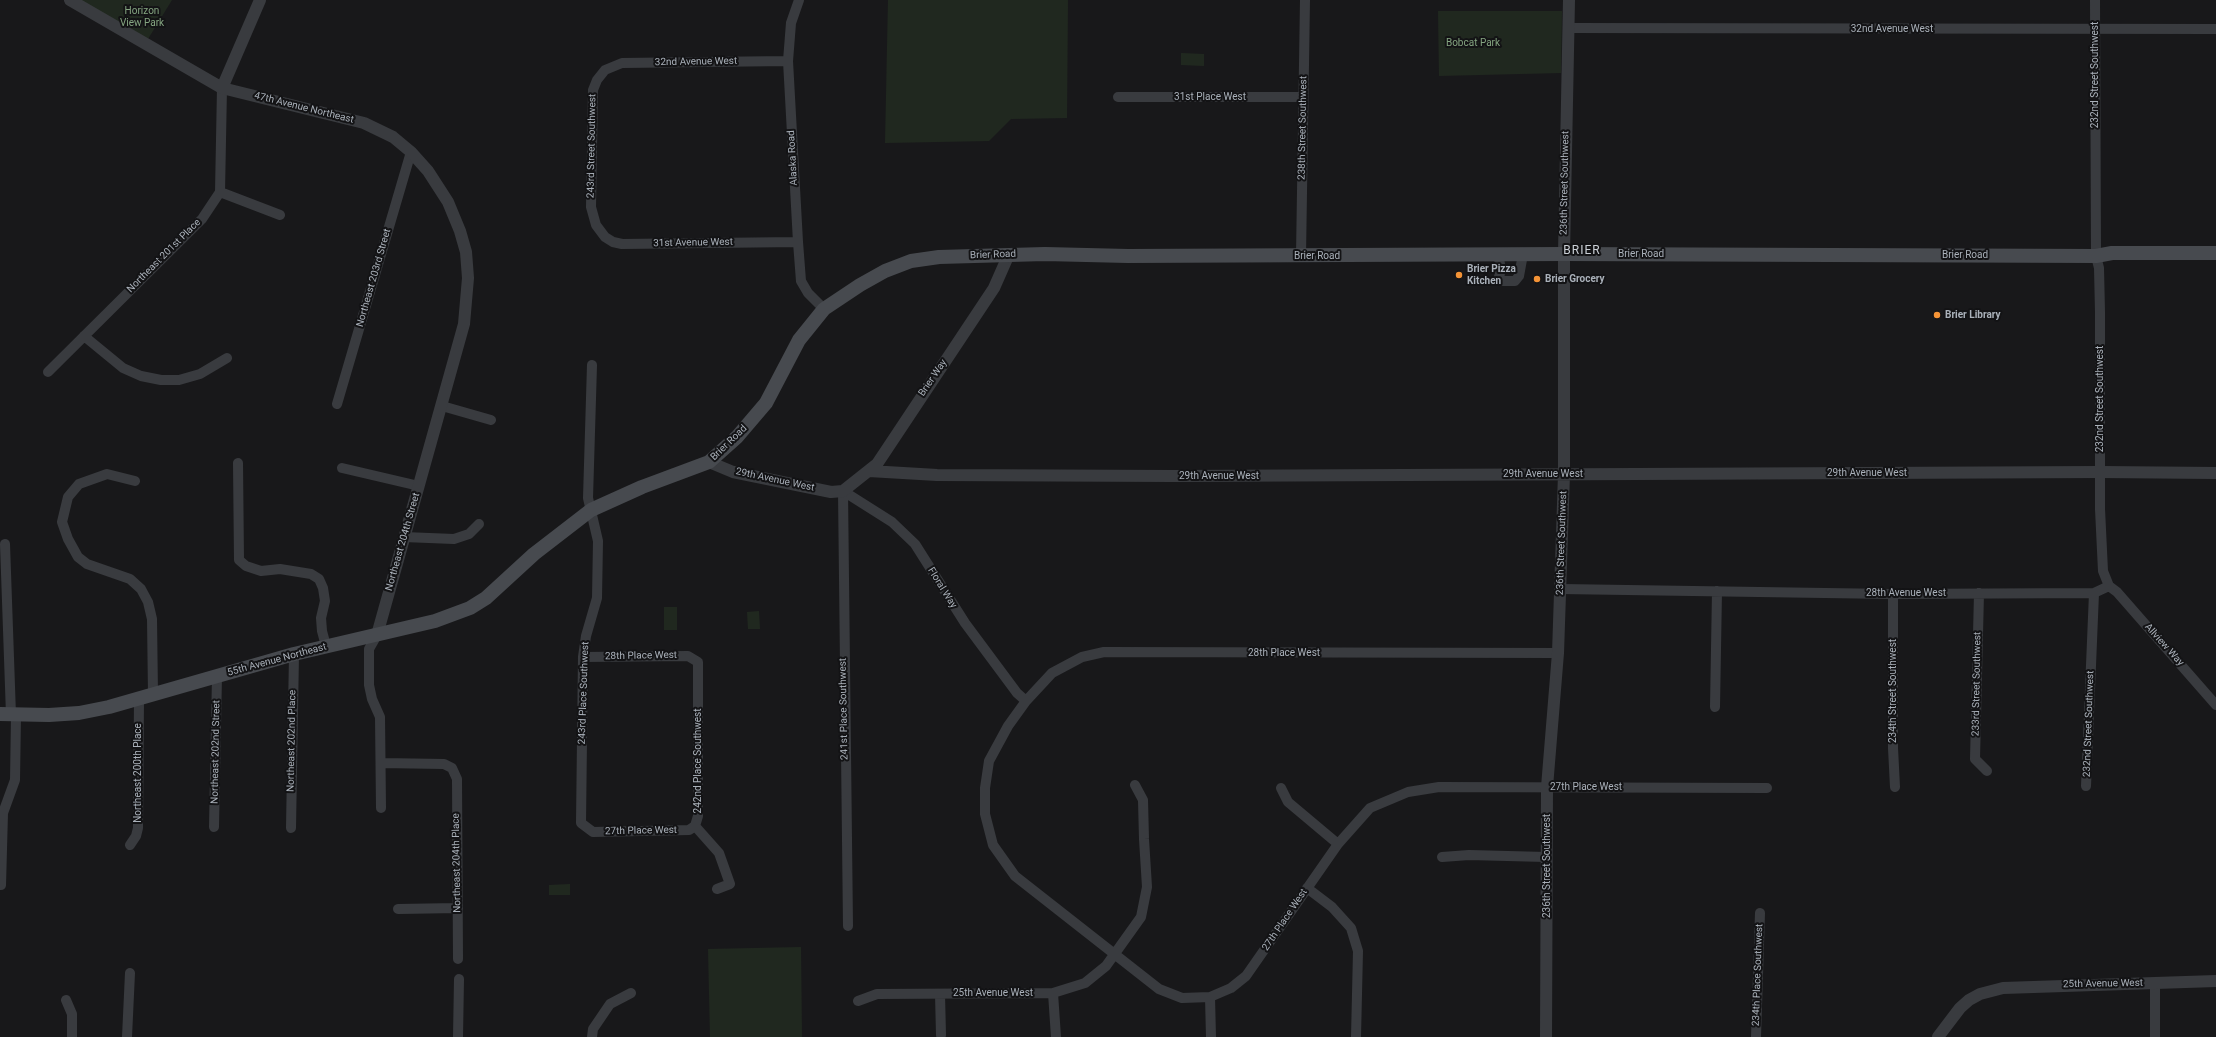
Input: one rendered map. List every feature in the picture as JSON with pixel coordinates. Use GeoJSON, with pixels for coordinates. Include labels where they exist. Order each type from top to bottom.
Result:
{"type":"FeatureCollection","features":[{"type":"Feature","properties":{"kind":"main road","name":"Brier Road"},"geometry":{"type":"LineString","coordinates":[[534,554],[591,510],[642,487],[709,462],[737,437],[766,403],[799,340],[824,309],[860,285],[885,271],[911,261],[939,257],[1009,254],[1301,256],[1564,254],[2096,256],[2112,253],[2216,253]]}},
{"type":"Feature","properties":{"kind":"main road","name":"55th Avenue Northeast"},"geometry":{"type":"LineString","coordinates":[[9,715],[79,713],[139,699],[294,654],[435,621],[470,608],[486,598],[534,554]]}},
{"type":"Feature","properties":{"kind":"street","name":"47th Avenue Northeast"},"geometry":{"type":"LineString","coordinates":[[70,0],[222,88],[364,123],[393,137],[411,152],[428,171],[448,202],[460,231],[466,252],[468,278]]}},
{"type":"Feature","properties":{"kind":"street"},"geometry":{"type":"LineString","coordinates":[[260,0],[222,88],[220,192],[280,215]]}},
{"type":"Feature","properties":{"kind":"street","name":"Alaska Road"},"geometry":{"type":"LineString","coordinates":[[798,0],[791,23],[788,61],[801,281],[808,293],[824,309]]}},
{"type":"Feature","properties":{"kind":"street","name":"238th Street Southwest"},"geometry":{"type":"LineString","coordinates":[[1301,256],[1305,0]]}},
{"type":"Feature","properties":{"kind":"street","name":"236th Street Southwest"},"geometry":{"type":"LineString","coordinates":[[1546,1037],[1547,787],[1558,653],[1564,474],[1564,254],[1569,0]]}},
{"type":"Feature","properties":{"kind":"street","name":"232nd Street Southwest"},"geometry":{"type":"LineString","coordinates":[[2095,0],[2096,256],[2099,268],[2101,543],[2103,571],[2109,586]]}},
{"type":"Feature","properties":{"kind":"street","name":"32nd Avenue West"},"geometry":{"type":"LineString","coordinates":[[1568,28],[2216,29]]}},
{"type":"Feature","properties":{"kind":"street","name":"32nd Avenue West"},"geometry":{"type":"LineString","coordinates":[[605,70],[622,63],[788,61]]}},
{"type":"Feature","properties":{"kind":"street","name":"243rd Street Southwest"},"geometry":{"type":"LineString","coordinates":[[596,225],[591,207],[593,90],[597,80],[605,70]]}},
{"type":"Feature","properties":{"kind":"street","name":"31st Place West"},"geometry":{"type":"LineString","coordinates":[[1118,97],[1303,97]]}},
{"type":"Feature","properties":{"kind":"street","name":"Northeast 203rd Street"},"geometry":{"type":"LineString","coordinates":[[337,404],[411,152]]}},
{"type":"Feature","properties":{"kind":"street","name":"Northeast 201st Place"},"geometry":{"type":"LineString","coordinates":[[48,372],[202,219],[220,192]]}},
{"type":"Feature","properties":{"kind":"street","name":"31st Avenue West"},"geometry":{"type":"LineString","coordinates":[[596,225],[605,237],[613,242],[622,244],[798,242]]}},
{"type":"Feature","properties":{"kind":"street","name":"Brier Way"},"geometry":{"type":"LineString","coordinates":[[843,491],[877,464],[994,288],[1009,254]]}},
{"type":"Feature","properties":{"kind":"street"},"geometry":{"type":"LineString","coordinates":[[1498,254],[1501,269],[1499,276],[1503,281],[1515,281],[1519,276],[1519,269],[1523,254]]}},
{"type":"Feature","properties":{"kind":"street","name":"Northeast 204th Street"},"geometry":{"type":"LineString","coordinates":[[381,808],[380,717],[372,699],[369,685],[369,649],[377,635],[464,324],[468,278]]}},
{"type":"Feature","properties":{"kind":"street"},"geometry":{"type":"LineString","coordinates":[[84,336],[123,368],[141,376],[161,380],[179,380],[200,374],[227,358]]}},
{"type":"Feature","properties":{"kind":"street","name":"243rd Place Southwest"},"geometry":{"type":"LineString","coordinates":[[587,829],[581,823],[583,657],[586,636],[597,598],[598,541],[588,493],[592,366]]}},
{"type":"Feature","properties":{"kind":"street"},"geometry":{"type":"LineString","coordinates":[[442,406],[491,420]]}},
{"type":"Feature","properties":{"kind":"street","name":"29th Avenue West"},"geometry":{"type":"LineString","coordinates":[[709,462],[733,472],[831,492],[843,491]]}},
{"type":"Feature","properties":{"kind":"street"},"geometry":{"type":"LineString","coordinates":[[238,463],[239,560],[246,566],[261,571],[280,569],[311,574],[319,579],[323,588],[325,601],[321,618],[322,632],[326,646]]}},
{"type":"Feature","properties":{"kind":"street"},"geometry":{"type":"LineString","coordinates":[[342,468],[419,486]]}},
{"type":"Feature","properties":{"kind":"street","name":"29th Avenue West"},"geometry":{"type":"LineString","coordinates":[[869,471],[937,474],[1172,476],[2101,472],[2216,473]]}},
{"type":"Feature","properties":{"kind":"street"},"geometry":{"type":"LineString","coordinates":[[135,480],[106,474],[79,484],[68,497],[62,522],[68,539],[78,557],[87,564],[130,579],[141,589],[148,602],[152,619],[153,694]]}},
{"type":"Feature","properties":{"kind":"street","name":"Floral Way"},"geometry":{"type":"LineString","coordinates":[[843,491],[892,522],[915,544],[948,600],[1017,693],[1026,701]]}},
{"type":"Feature","properties":{"kind":"street","name":"241st Place Southwest"},"geometry":{"type":"LineString","coordinates":[[843,491],[848,926]]}},
{"type":"Feature","properties":{"kind":"street"},"geometry":{"type":"LineString","coordinates":[[404,537],[454,539],[469,534],[479,524]]}},
{"type":"Feature","properties":{"kind":"street"},"geometry":{"type":"LineString","coordinates":[[1,885],[3,813],[15,780],[9,715],[5,544]]}},
{"type":"Feature","properties":{"kind":"street"},"geometry":{"type":"LineString","coordinates":[[2094,593],[2109,586]]}},
{"type":"Feature","properties":{"kind":"street","name":"Allview Way"},"geometry":{"type":"LineString","coordinates":[[2109,586],[2117,592],[2216,705]]}},
{"type":"Feature","properties":{"kind":"street","name":"28th Avenue West"},"geometry":{"type":"LineString","coordinates":[[1561,589],[1893,594],[2094,593]]}},
{"type":"Feature","properties":{"kind":"street"},"geometry":{"type":"LineString","coordinates":[[1715,708],[1717,591]]}},
{"type":"Feature","properties":{"kind":"street","name":"233rd Street Southwest"},"geometry":{"type":"LineString","coordinates":[[1979,593],[1975,759],[1987,772]]}},
{"type":"Feature","properties":{"kind":"street","name":"232nd Street Southwest"},"geometry":{"type":"LineString","coordinates":[[2086,786],[2094,593]]}},
{"type":"Feature","properties":{"kind":"street","name":"234th Street Southwest"},"geometry":{"type":"LineString","coordinates":[[1893,594],[1893,748],[1895,787]]}},
{"type":"Feature","properties":{"kind":"street","name":"28th Place West"},"geometry":{"type":"LineString","coordinates":[[1026,701],[1052,674],[1066,665],[1082,657],[1104,652],[1558,653]]}},
{"type":"Feature","properties":{"kind":"street","name":"Northeast 202nd Place"},"geometry":{"type":"LineString","coordinates":[[291,828],[294,654]]}},
{"type":"Feature","properties":{"kind":"street","name":"28th Place West"},"geometry":{"type":"LineString","coordinates":[[583,657],[688,656],[698,662]]}},
{"type":"Feature","properties":{"kind":"street","name":"242nd Place Southwest"},"geometry":{"type":"LineString","coordinates":[[698,662],[698,816],[695,826],[719,853],[730,884],[717,889]]}},
{"type":"Feature","properties":{"kind":"street","name":"Northeast 202nd Street"},"geometry":{"type":"LineString","coordinates":[[214,828],[217,676]]}},
{"type":"Feature","properties":{"kind":"street","name":"Northeast 200th Place"},"geometry":{"type":"LineString","coordinates":[[130,845],[136,836],[138,828],[139,699]]}},
{"type":"Feature","properties":{"kind":"street","name":"27th Place West"},"geometry":{"type":"LineString","coordinates":[[1026,701],[1008,726],[989,761],[985,788],[985,814],[993,845],[1015,876],[1159,989],[1182,998],[1210,997],[1231,988],[1246,976],[1338,844],[1370,808],[1408,792],[1439,787],[1766,788]]}},
{"type":"Feature","properties":{"kind":"street","name":"Northeast 204th Place"},"geometry":{"type":"LineString","coordinates":[[381,763],[444,764],[452,768],[457,778],[458,958]]}},
{"type":"Feature","properties":{"kind":"street","name":"25th Avenue West"},"geometry":{"type":"LineString","coordinates":[[858,1001],[877,994],[1053,993],[1085,983],[1106,966],[1141,917],[1147,887],[1143,800],[1135,785]]}},
{"type":"Feature","properties":{"kind":"street"},"geometry":{"type":"LineString","coordinates":[[1281,788],[1288,802],[1338,844]]}},
{"type":"Feature","properties":{"kind":"street","name":"27th Place West"},"geometry":{"type":"LineString","coordinates":[[587,829],[593,832],[689,830],[695,826]]}},
{"type":"Feature","properties":{"kind":"street"},"geometry":{"type":"LineString","coordinates":[[1442,857],[1469,855],[1546,857]]}},
{"type":"Feature","properties":{"kind":"street"},"geometry":{"type":"LineString","coordinates":[[1307,888],[1332,907],[1351,928],[1358,951],[1356,1037]]}},
{"type":"Feature","properties":{"kind":"street"},"geometry":{"type":"LineString","coordinates":[[398,909],[458,908]]}},
{"type":"Feature","properties":{"kind":"street","name":"234th Place Southwest"},"geometry":{"type":"LineString","coordinates":[[1756,1037],[1760,913]]}},
{"type":"Feature","properties":{"kind":"street"},"geometry":{"type":"LineString","coordinates":[[127,1037],[130,973]]}},
{"type":"Feature","properties":{"kind":"street"},"geometry":{"type":"LineString","coordinates":[[458,1037],[459,979]]}},
{"type":"Feature","properties":{"kind":"street"},"geometry":{"type":"LineString","coordinates":[[2155,982],[2155,1037]]}},
{"type":"Feature","properties":{"kind":"street","name":"25th Avenue West"},"geometry":{"type":"LineString","coordinates":[[1938,1037],[1960,1008],[1980,994],[2015,986],[2155,982],[2216,982]]}},
{"type":"Feature","properties":{"kind":"street"},"geometry":{"type":"LineString","coordinates":[[592,1037],[593,1029],[610,1004],[632,993]]}},
{"type":"Feature","properties":{"kind":"street"},"geometry":{"type":"LineString","coordinates":[[1053,993],[1056,1037]]}},
{"type":"Feature","properties":{"kind":"street"},"geometry":{"type":"LineString","coordinates":[[940,994],[941,1036]]}},
{"type":"Feature","properties":{"kind":"street"},"geometry":{"type":"LineString","coordinates":[[1210,997],[1211,1037]]}},
{"type":"Feature","properties":{"kind":"street"},"geometry":{"type":"LineString","coordinates":[[66,1000],[72,1014],[72,1037]]}},
{"type":"Feature","properties":{"kind":"green space","name":"Horizon View Park"},"geometry":{"type":"Polygon","coordinates":[[[78,0],[172,0],[148,39],[78,0]]]}},
{"type":"Feature","properties":{"kind":"green space"},"geometry":{"type":"Polygon","coordinates":[[[888,0],[1068,0],[1067,118],[1011,119],[989,141],[885,143],[888,0]]]}},
{"type":"Feature","properties":{"kind":"green space","name":"Bobcat Park"},"geometry":{"type":"Polygon","coordinates":[[[1438,11],[1562,11],[1561,73],[1439,76],[1438,11]]]}},
{"type":"Feature","properties":{"kind":"green space"},"geometry":{"type":"Polygon","coordinates":[[[1181,53],[1204,54],[1204,66],[1181,65],[1181,53]]]}},
{"type":"Feature","properties":{"kind":"green space"},"geometry":{"type":"Polygon","coordinates":[[[664,607],[677,607],[677,630],[664,630],[664,607]]]}},
{"type":"Feature","properties":{"kind":"green space"},"geometry":{"type":"Polygon","coordinates":[[[759,611],[760,629],[748,629],[747,612],[759,611]]]}},
{"type":"Feature","properties":{"kind":"green space"},"geometry":{"type":"Polygon","coordinates":[[[570,884],[570,895],[549,895],[549,885],[570,884]]]}},
{"type":"Feature","properties":{"kind":"green space"},"geometry":{"type":"Polygon","coordinates":[[[801,947],[802,1037],[710,1037],[708,949],[801,947]]]}},
{"type":"Feature","properties":{"kind":"place","name":"Brier Pizza Kitchen"},"geometry":{"type":"Point","coordinates":[1459,275]}},
{"type":"Feature","properties":{"kind":"place","name":"Brier Grocery"},"geometry":{"type":"Point","coordinates":[1537,279]}},
{"type":"Feature","properties":{"kind":"place","name":"Brier Library"},"geometry":{"type":"Point","coordinates":[1937,315]}},
{"type":"Feature","properties":{"kind":"district","name":"BRIER"},"geometry":{"type":"Point","coordinates":[1582,251]}}]}
